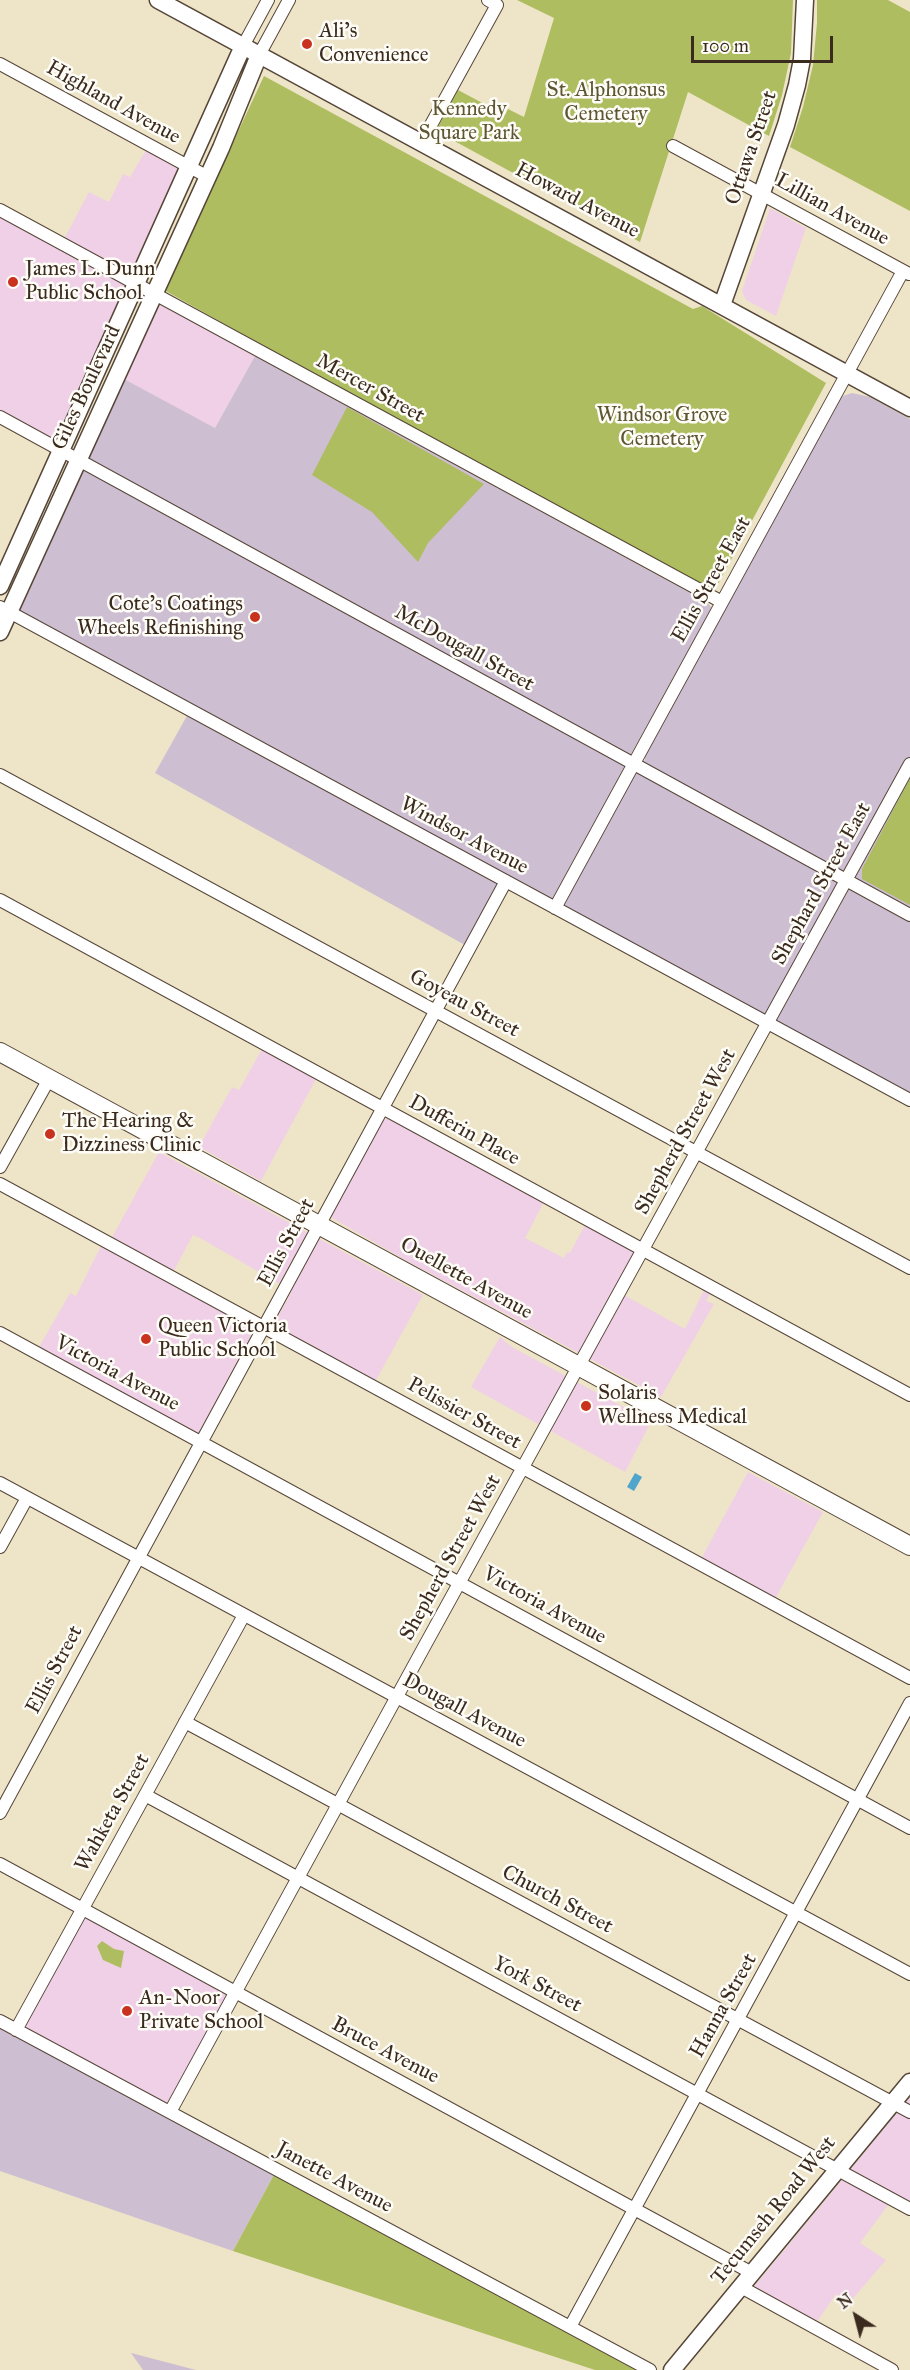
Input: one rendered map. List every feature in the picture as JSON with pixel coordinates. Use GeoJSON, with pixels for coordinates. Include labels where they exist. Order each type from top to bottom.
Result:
{"type":"FeatureCollection","features":[{"type":"Feature","properties":{"kind":"main road","name":"Ouellette Avenue"},"geometry":{"type":"LineString","coordinates":[[0,1052],[910,1546]]}},
{"type":"Feature","properties":{"kind":"street","name":"Howard Avenue"},"geometry":{"type":"LineString","coordinates":[[158,0],[910,408]]}},
{"type":"Feature","properties":{"kind":"street","name":"Giles Boulevard"},"geometry":{"type":"LineString","coordinates":[[0,586],[243,46],[268,0]]}},
{"type":"Feature","properties":{"kind":"street","name":"Giles Boulevard"},"geometry":{"type":"LineString","coordinates":[[0,632],[5,609],[79,460],[208,177],[259,55],[289,0]]}},
{"type":"Feature","properties":{"kind":"street","name":"Ottawa Street"},"geometry":{"type":"LineString","coordinates":[[722,305],[797,85],[802,59],[805,0]]}},
{"type":"Feature","properties":{"kind":"street"},"geometry":{"type":"LineString","coordinates":[[421,142],[492,3]]}},
{"type":"Feature","properties":{"kind":"street","name":"Highland Avenue"},"geometry":{"type":"LineString","coordinates":[[0,64],[208,177]]}},
{"type":"Feature","properties":{"kind":"street","name":"Lillian Avenue"},"geometry":{"type":"LineString","coordinates":[[673,146],[907,273]]}},
{"type":"Feature","properties":{"kind":"street","name":"Mercer Street"},"geometry":{"type":"LineString","coordinates":[[0,210],[722,602]]}},
{"type":"Feature","properties":{"kind":"street","name":"Ellis Street East"},"geometry":{"type":"LineString","coordinates":[[555,908],[847,374],[907,273]]}},
{"type":"Feature","properties":{"kind":"street","name":"McDougall Street"},"geometry":{"type":"LineString","coordinates":[[0,417],[910,915]]}},
{"type":"Feature","properties":{"kind":"street","name":"Windsor Avenue"},"geometry":{"type":"LineString","coordinates":[[5,609],[910,1100]]}},
{"type":"Feature","properties":{"kind":"street","name":"Shephard Street East"},"geometry":{"type":"LineString","coordinates":[[768,1023],[910,764]]}},
{"type":"Feature","properties":{"kind":"street","name":"Goyeau Street"},"geometry":{"type":"LineString","coordinates":[[0,775],[910,1268]]}},
{"type":"Feature","properties":{"kind":"street","name":"Ellis Street"},"geometry":{"type":"LineString","coordinates":[[0,1813],[506,881]]}},
{"type":"Feature","properties":{"kind":"street","name":"Dufferin Place"},"geometry":{"type":"LineString","coordinates":[[0,900],[910,1395]]}},
{"type":"Feature","properties":{"kind":"street","name":"Shepherd Street West"},"geometry":{"type":"LineString","coordinates":[[170,2112],[337,1804],[768,1023]]}},
{"type":"Feature","properties":{"kind":"street"},"geometry":{"type":"LineString","coordinates":[[0,1167],[49,1079]]}},
{"type":"Feature","properties":{"kind":"street","name":"Pelissier Street"},"geometry":{"type":"LineString","coordinates":[[0,1184],[910,1678]]}},
{"type":"Feature","properties":{"kind":"street","name":"Victoria Avenue"},"geometry":{"type":"LineString","coordinates":[[0,1333],[910,1828]]}},
{"type":"Feature","properties":{"kind":"street","name":"Dougall Avenue"},"geometry":{"type":"LineString","coordinates":[[0,1483],[910,1974]]}},
{"type":"Feature","properties":{"kind":"street"},"geometry":{"type":"LineString","coordinates":[[0,1547],[27,1498]]}},
{"type":"Feature","properties":{"kind":"street","name":"Wahketa Street"},"geometry":{"type":"LineString","coordinates":[[16,2030],[244,1615]]}},
{"type":"Feature","properties":{"kind":"street","name":"Hanna Street"},"geometry":{"type":"LineString","coordinates":[[570,2327],[910,1702]]}},
{"type":"Feature","properties":{"kind":"street","name":"Church Street"},"geometry":{"type":"LineString","coordinates":[[185,1722],[910,2112]]}},
{"type":"Feature","properties":{"kind":"street","name":"York Street"},"geometry":{"type":"LineString","coordinates":[[145,1795],[910,2209]]}},
{"type":"Feature","properties":{"kind":"street","name":"Bruce Avenue"},"geometry":{"type":"LineString","coordinates":[[0,1864],[752,2273]]}},
{"type":"Feature","properties":{"kind":"street","name":"Janette Avenue"},"geometry":{"type":"LineString","coordinates":[[0,2021],[650,2370]]}},
{"type":"Feature","properties":{"kind":"street","name":"Tecumseh Road West"},"geometry":{"type":"LineString","coordinates":[[672,2370],[910,2082]]}},
{"type":"Feature","properties":{"kind":"street"},"geometry":{"type":"LineString","coordinates":[[741,2287],[892,2370]]}},
{"type":"Feature","properties":{"kind":"shaded area"},"geometry":{"type":"Polygon","coordinates":[[[149,145],[188,167],[61,450],[0,417],[0,210],[62,243],[89,192],[109,202],[123,174],[130,177],[149,145]]]}},
{"type":"Feature","properties":{"kind":"shaded area"},"geometry":{"type":"Polygon","coordinates":[[[770,208],[806,228],[776,316],[746,300],[742,291],[770,208]]]}},
{"type":"Feature","properties":{"kind":"shaded area"},"geometry":{"type":"Polygon","coordinates":[[[159,302],[255,356],[215,428],[121,378],[159,302]]]}},
{"type":"Feature","properties":{"kind":"shaded area"},"geometry":{"type":"Polygon","coordinates":[[[255,356],[707,602],[711,607],[710,613],[631,754],[645,761],[645,755],[835,405],[843,396],[852,393],[870,397],[910,419],[910,1094],[759,1014],[506,874],[465,945],[155,773],[188,714],[27,618],[18,609],[122,378],[215,428],[255,356]]]}},
{"type":"Feature","properties":{"kind":"shaded area"},"geometry":{"type":"Polygon","coordinates":[[[262,1049],[316,1079],[261,1181],[199,1147],[232,1087],[239,1090],[262,1049]]]}},
{"type":"Feature","properties":{"kind":"shaded area"},"geometry":{"type":"Polygon","coordinates":[[[390,1117],[544,1202],[525,1238],[564,1258],[567,1252],[570,1253],[585,1225],[633,1249],[642,1261],[624,1295],[685,1329],[704,1290],[710,1294],[706,1301],[714,1304],[661,1397],[405,1260],[332,1218],[332,1205],[380,1122],[390,1117]]]}},
{"type":"Feature","properties":{"kind":"shaded area"},"geometry":{"type":"Polygon","coordinates":[[[159,1152],[423,1295],[375,1382],[272,1327],[292,1291],[200,1238],[193,1235],[173,1272],[111,1239],[159,1152]]]}},
{"type":"Feature","properties":{"kind":"shaded area","name":"Queen Victoria Public School"},"geometry":{"type":"Polygon","coordinates":[[[101,1246],[255,1328],[197,1436],[38,1349],[70,1293],[76,1296],[101,1246]]]}},
{"type":"Feature","properties":{"kind":"shaded area"},"geometry":{"type":"Polygon","coordinates":[[[500,1337],[512,1347],[651,1422],[625,1472],[471,1387],[500,1337]]]}},
{"type":"Feature","properties":{"kind":"shaded area"},"geometry":{"type":"Polygon","coordinates":[[[748,1472],[823,1512],[775,1599],[701,1559],[748,1472]]]}},
{"type":"Feature","properties":{"kind":"shaded area","name":"An-Noor Private School"},"geometry":{"type":"Polygon","coordinates":[[[84,1916],[229,1994],[169,2106],[24,2027],[84,1916]]]}},
{"type":"Feature","properties":{"kind":"shaded area"},"geometry":{"type":"Polygon","coordinates":[[[0,2023],[276,2171],[233,2251],[0,2171],[0,2023]]]}},
{"type":"Feature","properties":{"kind":"shaded area"},"geometry":{"type":"Polygon","coordinates":[[[910,2097],[910,2206],[894,2197],[860,2243],[886,2260],[850,2302],[836,2294],[816,2323],[753,2288],[910,2097]]]}},
{"type":"Feature","properties":{"kind":"shaded area"},"geometry":{"type":"Polygon","coordinates":[[[131,2353],[196,2370],[143,2370],[131,2353]]]}},
{"type":"Feature","properties":{"kind":"green space","name":"St. Alphonsus Cemetery"},"geometry":{"type":"Polygon","coordinates":[[[517,0],[793,0],[791,53],[782,95],[769,136],[688,92],[640,242],[436,131],[458,90],[505,115],[508,109],[524,117],[554,18],[517,0]]]}},
{"type":"Feature","properties":{"kind":"green space"},"geometry":{"type":"Polygon","coordinates":[[[817,0],[888,0],[910,12],[910,211],[790,147],[813,65],[817,0]]]}},
{"type":"Feature","properties":{"kind":"green space","name":"Windsor Grove Cemetery"},"geometry":{"type":"Polygon","coordinates":[[[264,76],[693,309],[702,306],[826,383],[711,597],[164,290],[264,76]]]}},
{"type":"Feature","properties":{"kind":"green space"},"geometry":{"type":"Polygon","coordinates":[[[347,407],[484,484],[428,543],[418,562],[372,512],[312,475],[347,407]]]}},
{"type":"Feature","properties":{"kind":"green space"},"geometry":{"type":"Polygon","coordinates":[[[910,778],[910,905],[862,879],[862,869],[910,778]]]}},
{"type":"Feature","properties":{"kind":"green space"},"geometry":{"type":"Polygon","coordinates":[[[102,1941],[114,1949],[124,1951],[121,1968],[103,1960],[97,1946],[102,1941]]]}},
{"type":"Feature","properties":{"kind":"green space"},"geometry":{"type":"Polygon","coordinates":[[[276,2171],[637,2370],[595,2370],[233,2251],[276,2171]]]}},
{"type":"Feature","properties":{"kind":"water"},"geometry":{"type":"Polygon","coordinates":[[[635,1473],[642,1477],[634,1491],[627,1487],[635,1473]]]}},
{"type":"Feature","properties":{"kind":"place","name":"Ali's Convenience"},"geometry":{"type":"Point","coordinates":[307,44]}},
{"type":"Feature","properties":{"kind":"place","name":"James L. Dunn Public School"},"geometry":{"type":"Point","coordinates":[13,282]}},
{"type":"Feature","properties":{"kind":"place","name":"Cote's Coatings Wheels Refinishing"},"geometry":{"type":"Point","coordinates":[255,617]}},
{"type":"Feature","properties":{"kind":"place","name":"The Hearing & Dizziness Clinic"},"geometry":{"type":"Point","coordinates":[50,1134]}},
{"type":"Feature","properties":{"kind":"place","name":"Queen Victoria Public School"},"geometry":{"type":"Point","coordinates":[146,1339]}},
{"type":"Feature","properties":{"kind":"place","name":"Solaris Wellness Medical"},"geometry":{"type":"Point","coordinates":[586,1406]}},
{"type":"Feature","properties":{"kind":"place","name":"An-Noor Private School"},"geometry":{"type":"Point","coordinates":[127,2011]}},
{"type":"Feature","properties":{"kind":"park label","name":"Kennedy Square Park"},"geometry":{"type":"Point","coordinates":[469,122]}}]}
